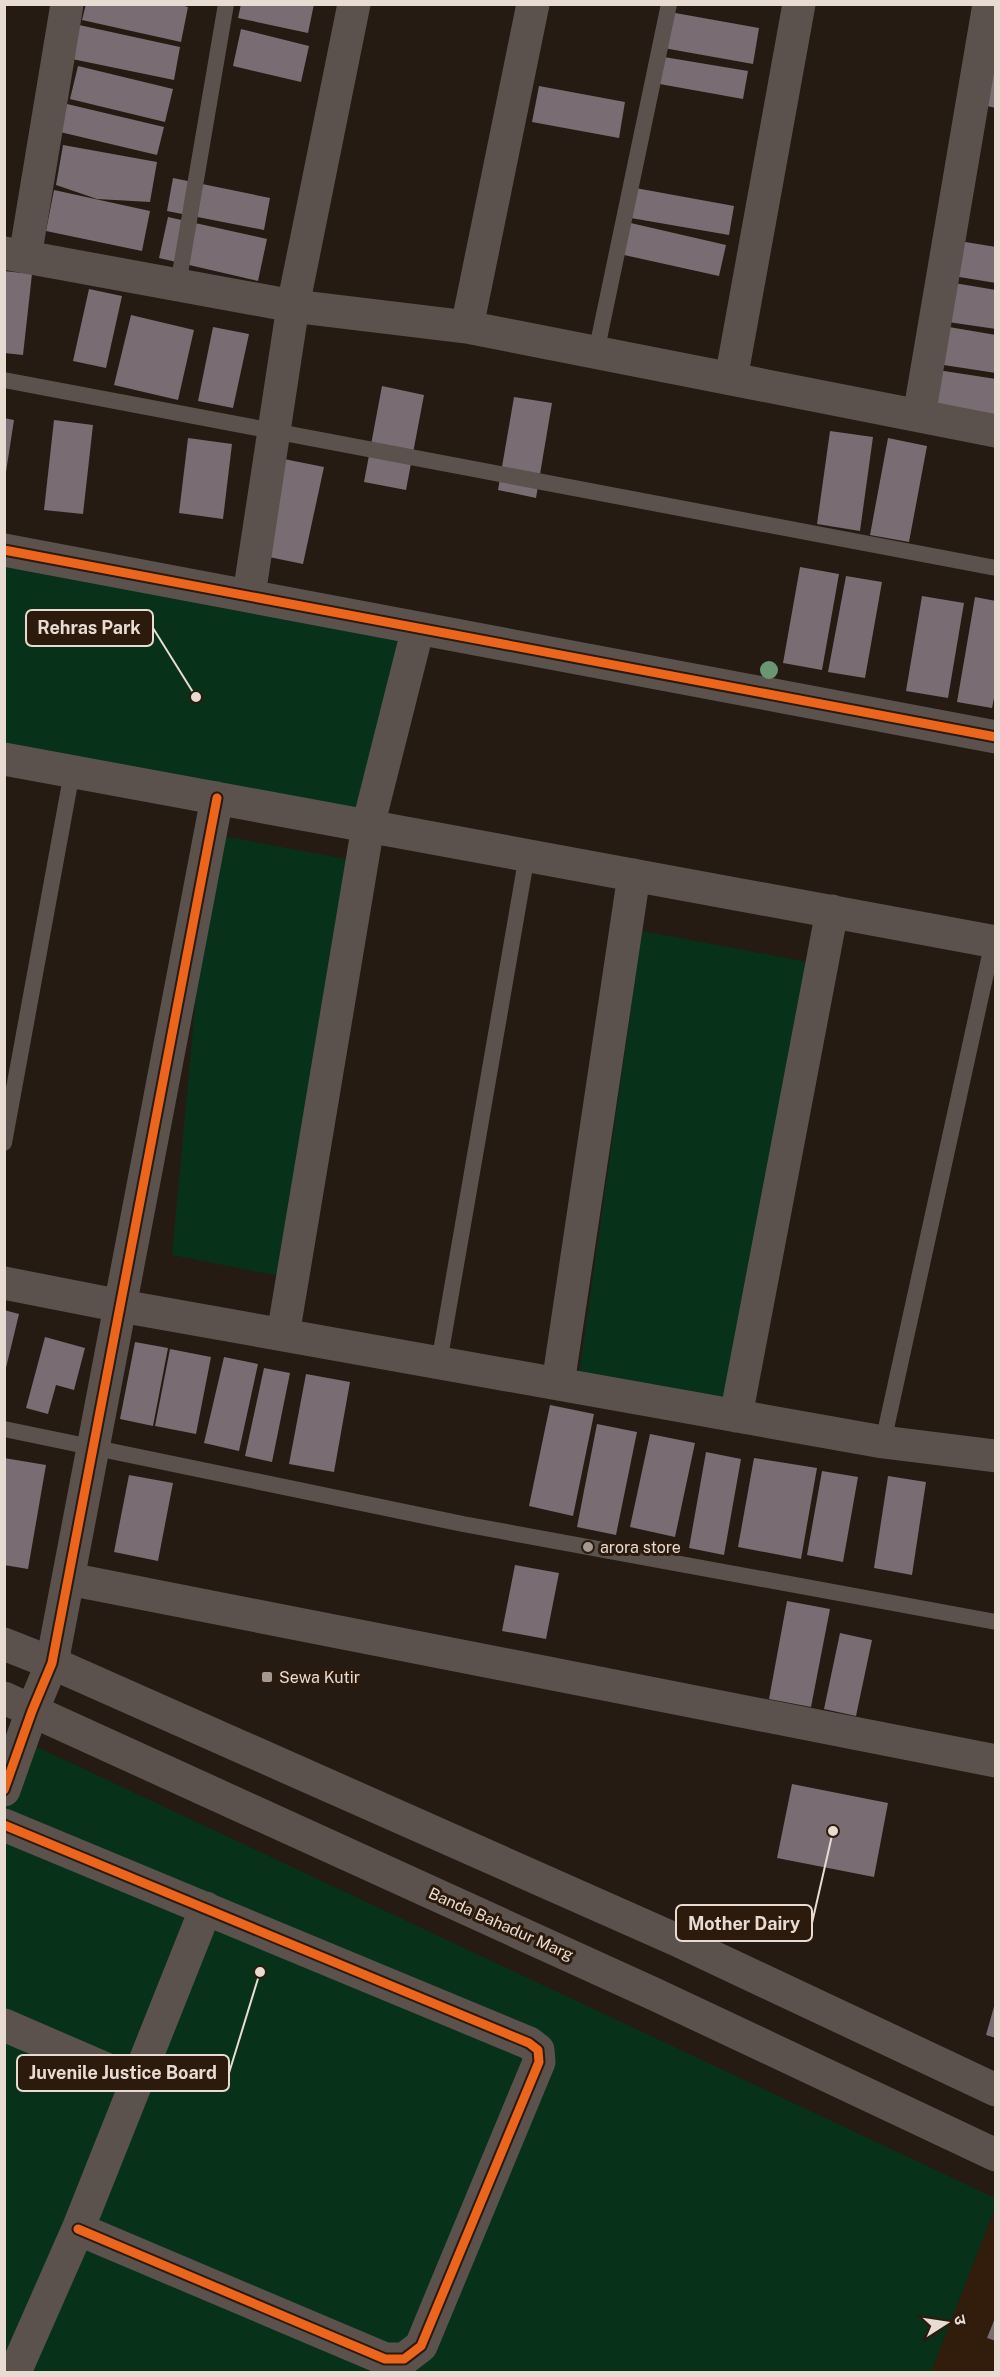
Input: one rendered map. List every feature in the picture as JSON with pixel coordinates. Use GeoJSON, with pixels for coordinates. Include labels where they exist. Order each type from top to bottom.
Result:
{"type":"FeatureCollection","features":[{"type":"Feature","properties":{"kind":"street"},"geometry":{"type":"LineString","coordinates":[[67,4],[15,255],[293,306],[467,327],[996,431]]}},
{"type":"Feature","properties":{"kind":"street"},"geometry":{"type":"LineString","coordinates":[[249,595],[293,306],[354,4]]}},
{"type":"Feature","properties":{"kind":"street"},"geometry":{"type":"LineString","coordinates":[[467,327],[533,4]]}},
{"type":"Feature","properties":{"kind":"street"},"geometry":{"type":"LineString","coordinates":[[731,379],[799,4]]}},
{"type":"Feature","properties":{"kind":"street"},"geometry":{"type":"LineString","coordinates":[[919,416],[989,4]]}},
{"type":"Feature","properties":{"kind":"street"},"geometry":{"type":"LineString","coordinates":[[4,550],[996,737]]}},
{"type":"Feature","properties":{"kind":"street"},"geometry":{"type":"LineString","coordinates":[[283,1335],[368,826],[418,628]]}},
{"type":"Feature","properties":{"kind":"street"},"geometry":{"type":"LineString","coordinates":[[4,759],[994,941]]}},
{"type":"Feature","properties":{"kind":"street"},"geometry":{"type":"LineString","coordinates":[[4,1790],[18,1704],[52,1663],[218,798]]}},
{"type":"Feature","properties":{"kind":"street"},"geometry":{"type":"LineString","coordinates":[[558,1384],[634,875]]}},
{"type":"Feature","properties":{"kind":"street"},"geometry":{"type":"LineString","coordinates":[[736,1416],[832,911]]}},
{"type":"Feature","properties":{"kind":"street"},"geometry":{"type":"LineString","coordinates":[[4,1283],[121,1306],[883,1442],[996,1456]]}},
{"type":"Feature","properties":{"kind":"street"},"geometry":{"type":"LineString","coordinates":[[69,1579],[996,1761]]}},
{"type":"Feature","properties":{"kind":"street"},"geometry":{"type":"LineString","coordinates":[[4,1644],[52,1663],[679,1941],[996,2090]]}},
{"type":"Feature","properties":{"kind":"street","name":"Banda Bahadur Marg"},"geometry":{"type":"LineString","coordinates":[[18,1704],[654,1994],[996,2155]]}},
{"type":"Feature","properties":{"kind":"street"},"geometry":{"type":"LineString","coordinates":[[4,1825],[529,2043],[538,2050],[539,2062],[422,2346],[404,2359],[385,2359],[78,2229]]}},
{"type":"Feature","properties":{"kind":"street"},"geometry":{"type":"LineString","coordinates":[[15,2373],[78,2229],[206,1908]]}},
{"type":"Feature","properties":{"kind":"street"},"geometry":{"type":"LineString","coordinates":[[4,2025],[136,2082]]}},
{"type":"Feature","properties":{"kind":"lane"},"geometry":{"type":"LineString","coordinates":[[178,285],[226,4]]}},
{"type":"Feature","properties":{"kind":"lane"},"geometry":{"type":"LineString","coordinates":[[596,353],[669,4]]}},
{"type":"Feature","properties":{"kind":"lane"},"geometry":{"type":"LineString","coordinates":[[4,380],[996,568]]}},
{"type":"Feature","properties":{"kind":"lane"},"geometry":{"type":"LineString","coordinates":[[4,1143],[72,772]]}},
{"type":"Feature","properties":{"kind":"lane"},"geometry":{"type":"LineString","coordinates":[[439,1363],[527,855]]}},
{"type":"Feature","properties":{"kind":"lane"},"geometry":{"type":"LineString","coordinates":[[883,1442],[994,941]]}},
{"type":"Feature","properties":{"kind":"lane"},"geometry":{"type":"LineString","coordinates":[[4,1429],[463,1524],[996,1622]]}},
{"type":"Feature","properties":{"kind":"shaded area"},"geometry":{"type":"Polygon","coordinates":[[[995,2208],[995,2372],[931,2372],[995,2208]]]}},
{"type":"Feature","properties":{"kind":"green space"},"geometry":{"type":"Polygon","coordinates":[[[4,563],[402,636],[357,824],[5,759],[4,563]]]}},
{"type":"Feature","properties":{"kind":"green space"},"geometry":{"type":"Polygon","coordinates":[[[211,834],[374,864],[295,1279],[172,1255],[211,834]]]}},
{"type":"Feature","properties":{"kind":"green space"},"geometry":{"type":"Polygon","coordinates":[[[642,931],[829,966],[736,1416],[577,1388],[642,931]]]}},
{"type":"Feature","properties":{"kind":"green space"},"geometry":{"type":"Polygon","coordinates":[[[4,1738],[35,1746],[995,2198],[995,2208],[931,2372],[5,2372],[4,1738]]]}},
{"type":"Feature","properties":{"kind":"building"},"geometry":{"type":"Polygon","coordinates":[[[86,4],[177,4],[188,7],[181,42],[82,20],[86,4]]]}},
{"type":"Feature","properties":{"kind":"building"},"geometry":{"type":"Polygon","coordinates":[[[241,4],[314,4],[308,33],[238,18],[241,4]]]}},
{"type":"Feature","properties":{"kind":"building"},"geometry":{"type":"Polygon","coordinates":[[[664,11],[759,28],[753,64],[658,47],[664,11]]]}},
{"type":"Feature","properties":{"kind":"building"},"geometry":{"type":"Polygon","coordinates":[[[79,25],[180,47],[174,80],[72,59],[79,25]]]}},
{"type":"Feature","properties":{"kind":"building"},"geometry":{"type":"Polygon","coordinates":[[[241,29],[309,46],[301,82],[233,66],[241,29]]]}},
{"type":"Feature","properties":{"kind":"building"},"geometry":{"type":"Polygon","coordinates":[[[658,56],[748,71],[743,99],[654,83],[658,56]]]}},
{"type":"Feature","properties":{"kind":"building"},"geometry":{"type":"Polygon","coordinates":[[[78,66],[173,89],[165,122],[70,99],[78,66]]]}},
{"type":"Feature","properties":{"kind":"building"},"geometry":{"type":"Polygon","coordinates":[[[985,70],[996,72],[996,108],[978,104],[985,70]]]}},
{"type":"Feature","properties":{"kind":"building"},"geometry":{"type":"Polygon","coordinates":[[[539,86],[625,102],[619,138],[532,122],[539,86]]]}},
{"type":"Feature","properties":{"kind":"building"},"geometry":{"type":"Polygon","coordinates":[[[67,104],[164,127],[157,155],[60,132],[67,104]]]}},
{"type":"Feature","properties":{"kind":"building"},"geometry":{"type":"Polygon","coordinates":[[[63,145],[157,162],[150,202],[97,199],[56,185],[63,145]]]}},
{"type":"Feature","properties":{"kind":"building"},"geometry":{"type":"Polygon","coordinates":[[[173,178],[270,198],[264,230],[167,211],[173,178]]]}},
{"type":"Feature","properties":{"kind":"building"},"geometry":{"type":"Polygon","coordinates":[[[630,187],[734,206],[729,235],[625,217],[630,187]]]}},
{"type":"Feature","properties":{"kind":"building"},"geometry":{"type":"Polygon","coordinates":[[[54,190],[150,211],[142,251],[46,231],[54,190]]]}},
{"type":"Feature","properties":{"kind":"building"},"geometry":{"type":"Polygon","coordinates":[[[168,217],[267,239],[258,281],[159,258],[168,217]]]}},
{"type":"Feature","properties":{"kind":"building"},"geometry":{"type":"Polygon","coordinates":[[[622,221],[726,245],[719,276],[615,253],[622,221]]]}},
{"type":"Feature","properties":{"kind":"building"},"geometry":{"type":"Polygon","coordinates":[[[953,240],[996,247],[996,283],[947,275],[953,240]]]}},
{"type":"Feature","properties":{"kind":"building"},"geometry":{"type":"Polygon","coordinates":[[[4,271],[32,274],[23,355],[4,353],[4,271]]]}},
{"type":"Feature","properties":{"kind":"building"},"geometry":{"type":"Polygon","coordinates":[[[948,282],[996,290],[996,329],[941,321],[948,282]]]}},
{"type":"Feature","properties":{"kind":"building"},"geometry":{"type":"Polygon","coordinates":[[[89,289],[122,296],[106,368],[73,361],[89,289]]]}},
{"type":"Feature","properties":{"kind":"building"},"geometry":{"type":"Polygon","coordinates":[[[131,315],[194,330],[178,400],[114,385],[131,315]]]}},
{"type":"Feature","properties":{"kind":"building"},"geometry":{"type":"Polygon","coordinates":[[[943,326],[996,335],[996,373],[937,364],[943,326]]]}},
{"type":"Feature","properties":{"kind":"building"},"geometry":{"type":"Polygon","coordinates":[[[213,327],[249,334],[233,408],[198,401],[213,327]]]}},
{"type":"Feature","properties":{"kind":"building"},"geometry":{"type":"Polygon","coordinates":[[[931,369],[996,379],[996,421],[925,410],[931,369]]]}},
{"type":"Feature","properties":{"kind":"building"},"geometry":{"type":"Polygon","coordinates":[[[382,386],[424,395],[406,490],[364,482],[382,386]]]}},
{"type":"Feature","properties":{"kind":"building"},"geometry":{"type":"Polygon","coordinates":[[[514,397],[552,403],[536,498],[498,490],[514,397]]]}},
{"type":"Feature","properties":{"kind":"building"},"geometry":{"type":"Polygon","coordinates":[[[4,418],[14,420],[6,472],[4,472],[4,418]]]}},
{"type":"Feature","properties":{"kind":"building"},"geometry":{"type":"Polygon","coordinates":[[[54,420],[93,425],[83,514],[44,510],[54,420]]]}},
{"type":"Feature","properties":{"kind":"building"},"geometry":{"type":"Polygon","coordinates":[[[830,431],[873,437],[860,531],[817,524],[830,431]]]}},
{"type":"Feature","properties":{"kind":"building"},"geometry":{"type":"Polygon","coordinates":[[[188,438],[232,444],[223,519],[179,513],[188,438]]]}},
{"type":"Feature","properties":{"kind":"building"},"geometry":{"type":"Polygon","coordinates":[[[888,438],[927,446],[909,542],[870,535],[888,438]]]}},
{"type":"Feature","properties":{"kind":"building"},"geometry":{"type":"Polygon","coordinates":[[[284,459],[324,467],[303,564],[264,556],[284,459]]]}},
{"type":"Feature","properties":{"kind":"building"},"geometry":{"type":"Polygon","coordinates":[[[800,567],[839,574],[822,670],[783,663],[800,567]]]}},
{"type":"Feature","properties":{"kind":"building"},"geometry":{"type":"Polygon","coordinates":[[[846,576],[882,582],[865,678],[828,672],[846,576]]]}},
{"type":"Feature","properties":{"kind":"building"},"geometry":{"type":"Polygon","coordinates":[[[922,596],[964,603],[948,698],[906,691],[922,596]]]}},
{"type":"Feature","properties":{"kind":"building"},"geometry":{"type":"Polygon","coordinates":[[[975,597],[996,601],[996,688],[992,708],[957,702],[975,597]]]}},
{"type":"Feature","properties":{"kind":"building"},"geometry":{"type":"Polygon","coordinates":[[[4,1310],[19,1314],[5,1372],[4,1372],[4,1310]]]}},
{"type":"Feature","properties":{"kind":"building"},"geometry":{"type":"Polygon","coordinates":[[[45,1337],[85,1348],[74,1390],[56,1385],[48,1414],[26,1408],[45,1337]]]}},
{"type":"Feature","properties":{"kind":"building"},"geometry":{"type":"Polygon","coordinates":[[[135,1342],[168,1348],[153,1426],[120,1419],[135,1342]]]}},
{"type":"Feature","properties":{"kind":"building"},"geometry":{"type":"Polygon","coordinates":[[[170,1349],[211,1357],[196,1434],[155,1426],[170,1349]]]}},
{"type":"Feature","properties":{"kind":"building"},"geometry":{"type":"Polygon","coordinates":[[[224,1357],[258,1364],[239,1451],[204,1443],[224,1357]]]}},
{"type":"Feature","properties":{"kind":"building"},"geometry":{"type":"Polygon","coordinates":[[[264,1368],[290,1373],[272,1462],[245,1456],[264,1368]]]}},
{"type":"Feature","properties":{"kind":"building"},"geometry":{"type":"Polygon","coordinates":[[[306,1374],[350,1382],[334,1472],[289,1464],[306,1374]]]}},
{"type":"Feature","properties":{"kind":"building"},"geometry":{"type":"Polygon","coordinates":[[[550,1405],[594,1414],[573,1516],[529,1506],[550,1405]]]}},
{"type":"Feature","properties":{"kind":"building"},"geometry":{"type":"Polygon","coordinates":[[[597,1424],[637,1432],[616,1535],[577,1527],[597,1424]]]}},
{"type":"Feature","properties":{"kind":"building"},"geometry":{"type":"Polygon","coordinates":[[[650,1434],[695,1443],[675,1537],[630,1527],[650,1434]]]}},
{"type":"Feature","properties":{"kind":"building"},"geometry":{"type":"Polygon","coordinates":[[[706,1452],[741,1459],[724,1555],[689,1548],[706,1452]]]}},
{"type":"Feature","properties":{"kind":"building"},"geometry":{"type":"Polygon","coordinates":[[[4,1458],[46,1465],[28,1569],[4,1565],[4,1458]]]}},
{"type":"Feature","properties":{"kind":"building"},"geometry":{"type":"Polygon","coordinates":[[[754,1458],[817,1468],[801,1559],[738,1547],[754,1458]]]}},
{"type":"Feature","properties":{"kind":"building"},"geometry":{"type":"Polygon","coordinates":[[[822,1471],[858,1477],[843,1562],[807,1555],[822,1471]]]}},
{"type":"Feature","properties":{"kind":"building"},"geometry":{"type":"Polygon","coordinates":[[[129,1475],[173,1483],[158,1561],[114,1552],[129,1475]]]}},
{"type":"Feature","properties":{"kind":"building"},"geometry":{"type":"Polygon","coordinates":[[[888,1476],[926,1482],[912,1575],[874,1568],[888,1476]]]}},
{"type":"Feature","properties":{"kind":"building"},"geometry":{"type":"Polygon","coordinates":[[[515,1565],[559,1573],[546,1639],[502,1631],[515,1565]]]}},
{"type":"Feature","properties":{"kind":"building"},"geometry":{"type":"Polygon","coordinates":[[[787,1601],[830,1609],[811,1707],[769,1699],[787,1601]]]}},
{"type":"Feature","properties":{"kind":"building"},"geometry":{"type":"Polygon","coordinates":[[[840,1633],[872,1640],[856,1716],[824,1709],[840,1633]]]}},
{"type":"Feature","properties":{"kind":"building"},"geometry":{"type":"Polygon","coordinates":[[[792,1784],[888,1803],[874,1877],[777,1858],[792,1784]]]}},
{"type":"Feature","properties":{"kind":"building"},"geometry":{"type":"Polygon","coordinates":[[[996,2003],[996,2038],[986,2035],[996,2003]]]}},
{"type":"Feature","properties":{"kind":"building"},"geometry":{"type":"Polygon","coordinates":[[[996,2318],[996,2341],[987,2338],[996,2318]]]}},
{"type":"Feature","properties":{"kind":"cycle path"},"geometry":{"type":"LineString","coordinates":[[4,550],[996,737]]}},
{"type":"Feature","properties":{"kind":"cycle path"},"geometry":{"type":"LineString","coordinates":[[4,1790],[52,1663],[217,798]]}},
{"type":"Feature","properties":{"kind":"cycle path"},"geometry":{"type":"LineString","coordinates":[[4,1825],[529,2043],[538,2050],[539,2062],[421,2346],[404,2359],[385,2359],[78,2229]]}},
{"type":"Feature","properties":{"kind":"place","name":"Rehras Park"},"geometry":{"type":"Point","coordinates":[196,697]}},
{"type":"Feature","properties":{"kind":"place","name":"arora store"},"geometry":{"type":"Point","coordinates":[588,1547]}},
{"type":"Feature","properties":{"kind":"place","name":"Sewa Kutir"},"geometry":{"type":"Point","coordinates":[267,1677]}},
{"type":"Feature","properties":{"kind":"place","name":"Mother Dairy"},"geometry":{"type":"Point","coordinates":[833,1831]}},
{"type":"Feature","properties":{"kind":"place","name":"Juvenile Justice Board"},"geometry":{"type":"Point","coordinates":[260,1972]}}]}
